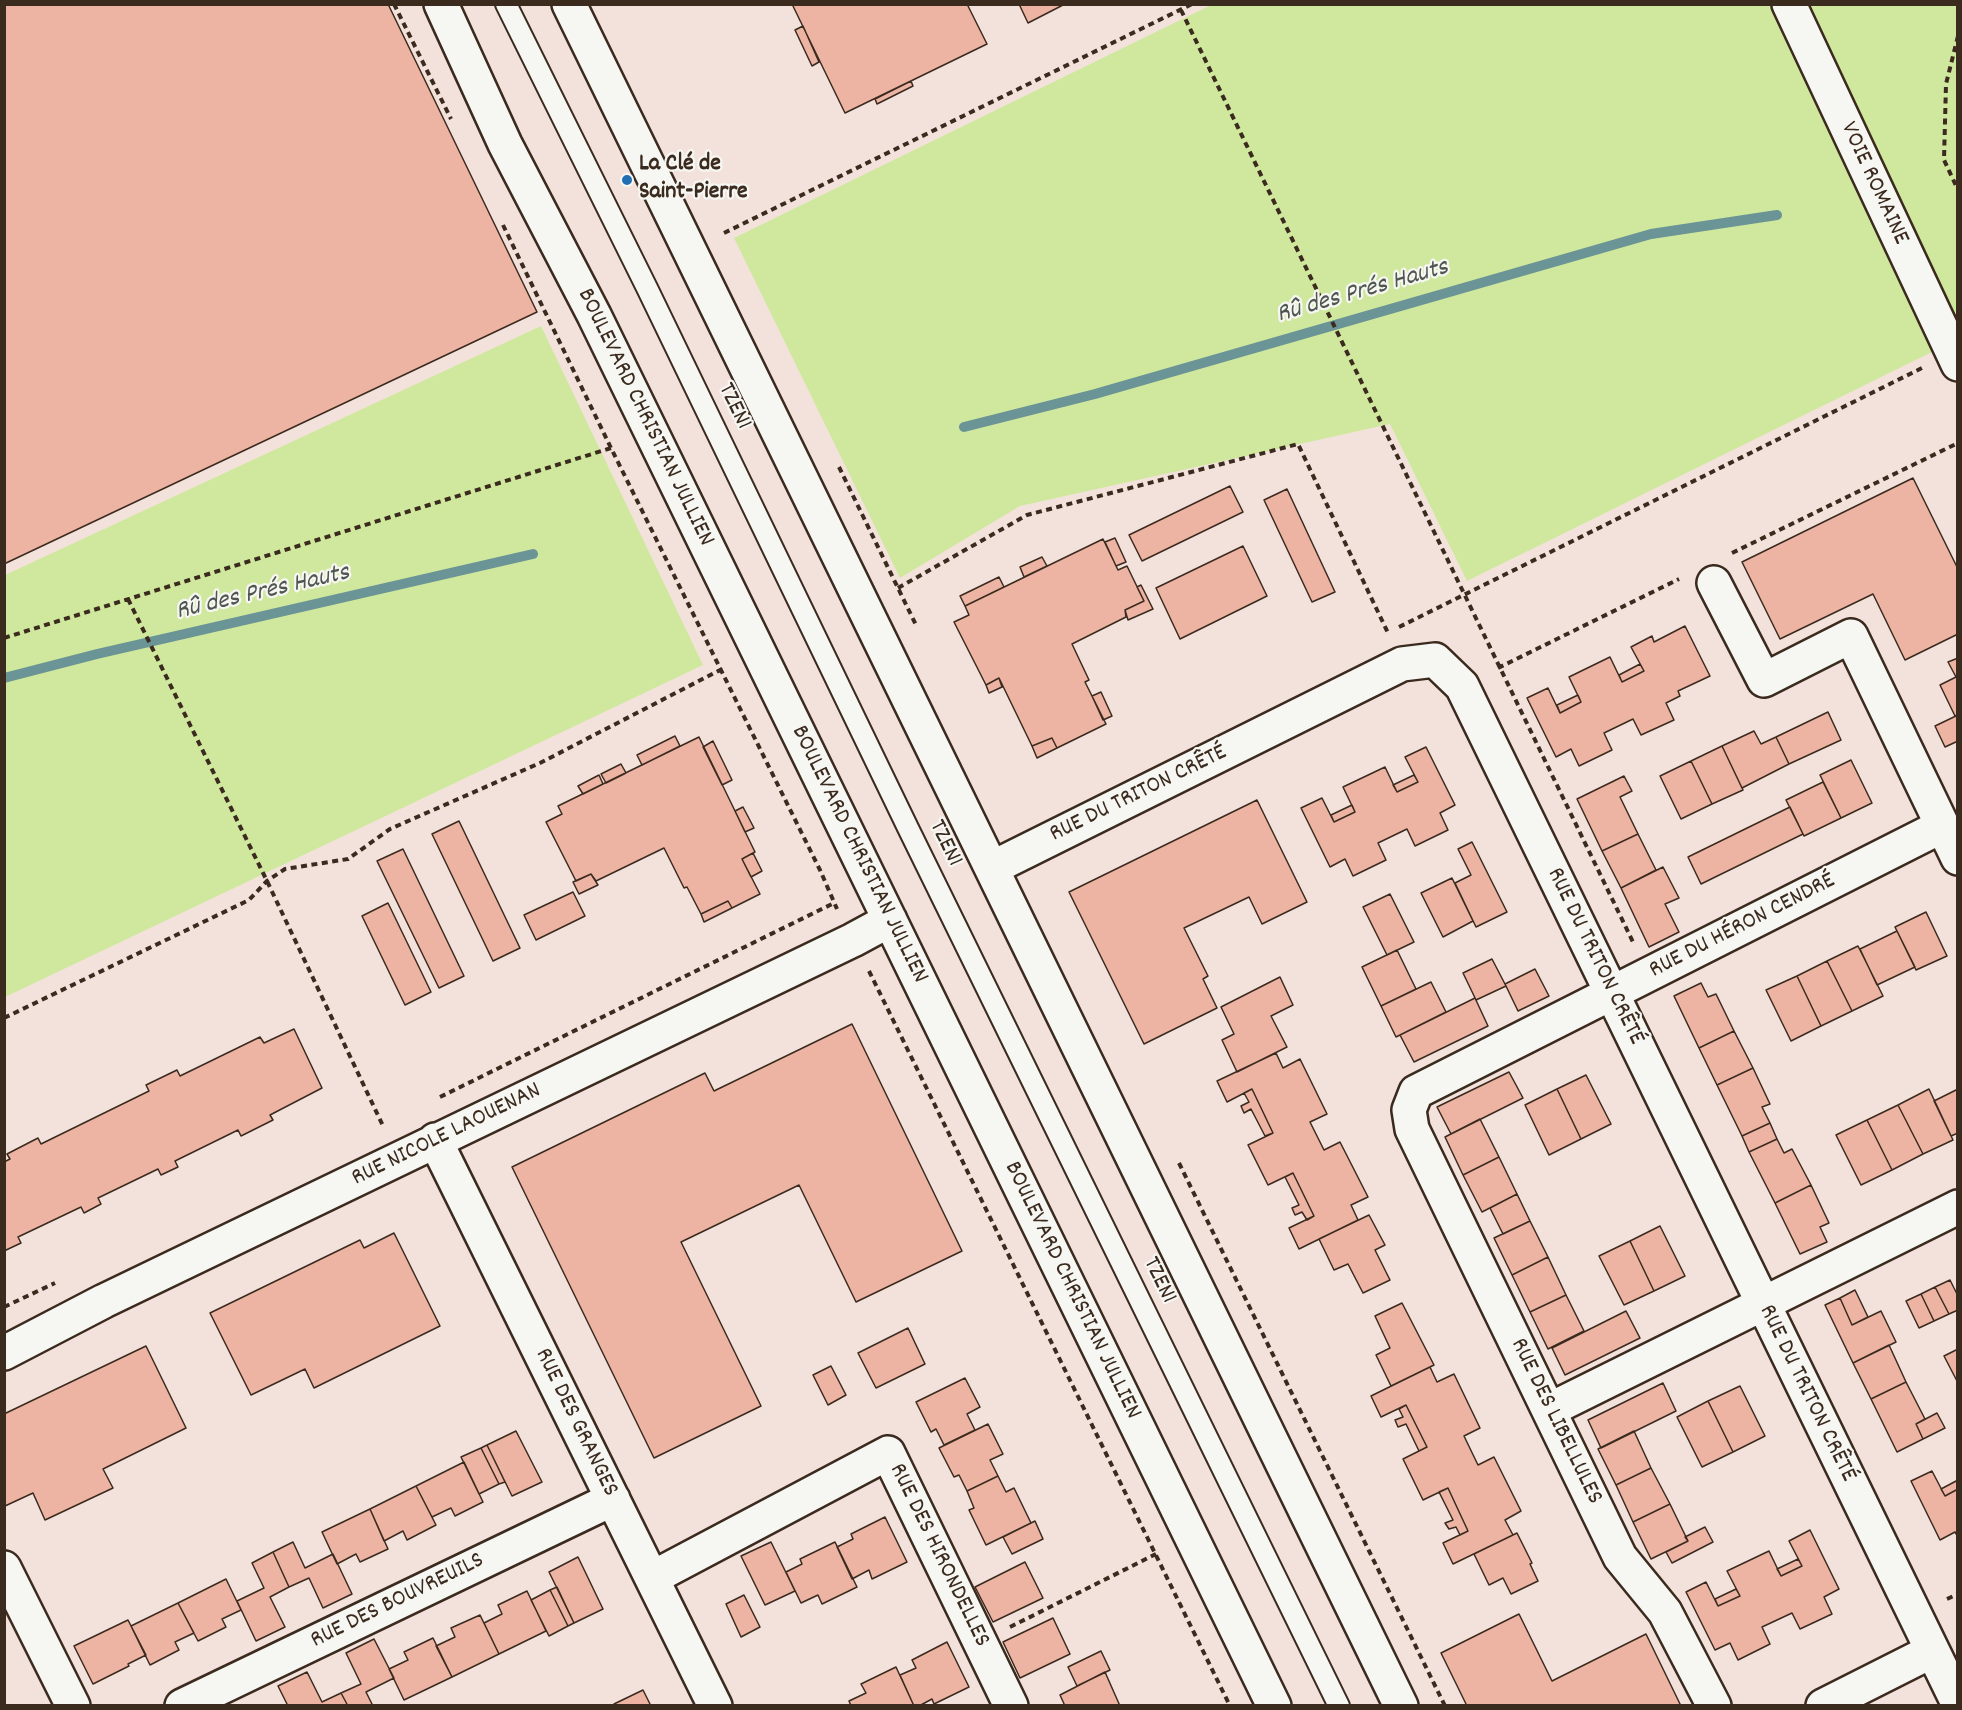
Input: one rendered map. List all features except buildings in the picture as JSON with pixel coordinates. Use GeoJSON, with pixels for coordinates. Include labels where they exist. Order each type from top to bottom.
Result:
{"type":"FeatureCollection","features":[{"type":"Feature","properties":{"kind":"street","name":"BOULEVARD CHRISTIAN JULLIEN"},"geometry":{"type":"LineString","coordinates":[[441,4],[505,144],[594,315],[1274,1706]]}},
{"type":"Feature","properties":{"kind":"street"},"geometry":{"type":"LineString","coordinates":[[569,4],[1401,1706]]}},
{"type":"Feature","properties":{"kind":"street","name":"VOIE ROMAINE"},"geometry":{"type":"LineString","coordinates":[[1789,4],[1955,359]]}},
{"type":"Feature","properties":{"kind":"street"},"geometry":{"type":"LineString","coordinates":[[1714,583],[1764,680],[1851,636],[1958,858]]}},
{"type":"Feature","properties":{"kind":"street","name":"RUE DU TRITON CRÊTÉ"},"geometry":{"type":"LineString","coordinates":[[992,868],[1402,664],[1435,660],[1462,686],[1958,1703]]}},
{"type":"Feature","properties":{"kind":"street","name":"RUE DU HÉRON CENDRÉ"},"geometry":{"type":"LineString","coordinates":[[1412,1129],[1409,1110],[1416,1092],[1942,825]]}},
{"type":"Feature","properties":{"kind":"street","name":"RUE NICOLE LAOUENAN"},"geometry":{"type":"LineString","coordinates":[[4,1353],[104,1301],[843,945],[890,920]]}},
{"type":"Feature","properties":{"kind":"street","name":"RUE DES LIBELLULES"},"geometry":{"type":"LineString","coordinates":[[1412,1129],[1620,1557],[1665,1612],[1714,1706]]}},
{"type":"Feature","properties":{"kind":"street","name":"RUE DES GRANGES"},"geometry":{"type":"LineString","coordinates":[[435,1140],[715,1706]]}},
{"type":"Feature","properties":{"kind":"street"},"geometry":{"type":"LineString","coordinates":[[1549,1410],[1958,1207]]}},
{"type":"Feature","properties":{"kind":"street","name":"RUE DES HIRONDELLES"},"geometry":{"type":"LineString","coordinates":[[652,1578],[888,1453],[1011,1706]]}},
{"type":"Feature","properties":{"kind":"street","name":"RUE DES BOUVREUILS"},"geometry":{"type":"LineString","coordinates":[[182,1706],[613,1499]]}},
{"type":"Feature","properties":{"kind":"street"},"geometry":{"type":"LineString","coordinates":[[4,1568],[12,1601],[73,1706]]}},
{"type":"Feature","properties":{"kind":"street"},"geometry":{"type":"LineString","coordinates":[[1823,1706],[1932,1651]]}},
{"type":"Feature","properties":{"kind":"lane","name":"TZEN1"},"geometry":{"type":"LineString","coordinates":[[506,4],[1339,1706]]}},
{"type":"Feature","properties":{"kind":"path"},"geometry":{"type":"LineString","coordinates":[[394,4],[456,129]]}},
{"type":"Feature","properties":{"kind":"path"},"geometry":{"type":"LineString","coordinates":[[724,233],[1191,4]]}},
{"type":"Feature","properties":{"kind":"path"},"geometry":{"type":"LineString","coordinates":[[1181,10],[1649,975]]}},
{"type":"Feature","properties":{"kind":"path"},"geometry":{"type":"LineString","coordinates":[[1958,36],[1946,84],[1944,160],[1958,190]]}},
{"type":"Feature","properties":{"kind":"path"},"geometry":{"type":"LineString","coordinates":[[502,221],[820,870],[834,903]]}},
{"type":"Feature","properties":{"kind":"path"},"geometry":{"type":"LineString","coordinates":[[1388,632],[1955,359]]}},
{"type":"Feature","properties":{"kind":"path"},"geometry":{"type":"LineString","coordinates":[[898,588],[1027,515],[1298,444],[1402,664]]}},
{"type":"Feature","properties":{"kind":"path"},"geometry":{"type":"LineString","coordinates":[[4,638],[611,447]]}},
{"type":"Feature","properties":{"kind":"path"},"geometry":{"type":"LineString","coordinates":[[128,599],[267,881],[385,1129]]}},
{"type":"Feature","properties":{"kind":"path"},"geometry":{"type":"LineString","coordinates":[[4,1018],[249,900],[267,881],[285,869],[348,859],[390,829],[540,763],[722,669]]}},
{"type":"Feature","properties":{"kind":"path"},"geometry":{"type":"LineString","coordinates":[[871,975],[1230,1706]]}},
{"type":"Feature","properties":{"kind":"path"},"geometry":{"type":"LineString","coordinates":[[1176,1157],[1445,1706]]}},
{"type":"Feature","properties":{"kind":"path"},"geometry":{"type":"LineString","coordinates":[[980,1642],[1156,1554]]}},
{"type":"Feature","properties":{"kind":"green space"},"geometry":{"type":"Polygon","coordinates":[[[1211,5],[1773,5],[1936,350],[1467,581],[1390,424],[1020,506],[900,578],[734,238],[1211,5]]]}},
{"type":"Feature","properties":{"kind":"green space"},"geometry":{"type":"Polygon","coordinates":[[[1796,5],[1957,5],[1957,346],[1796,5]]]}},
{"type":"Feature","properties":{"kind":"green space"},"geometry":{"type":"Polygon","coordinates":[[[541,326],[703,665],[5,997],[5,575],[541,326]]]}},
{"type":"Feature","properties":{"kind":"waterway","name":"Rû des Prés Hauts"},"geometry":{"type":"LineString","coordinates":[[964,427],[1095,394],[1651,234],[1777,215]]}},
{"type":"Feature","properties":{"kind":"waterway","name":"Rû des Prés Hauts"},"geometry":{"type":"LineString","coordinates":[[4,678],[97,654],[533,554]]}},
{"type":"Feature","properties":{"kind":"place","name":"La Clé de Saint-Pierre"},"geometry":{"type":"Point","coordinates":[627,180]}}]}
